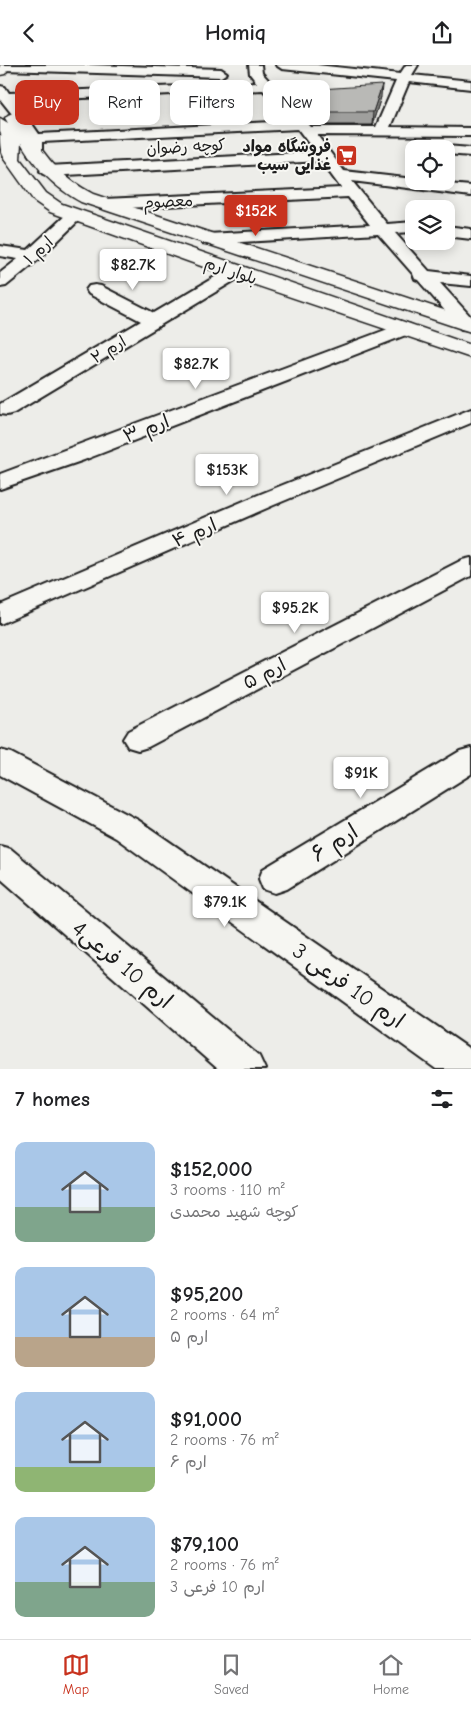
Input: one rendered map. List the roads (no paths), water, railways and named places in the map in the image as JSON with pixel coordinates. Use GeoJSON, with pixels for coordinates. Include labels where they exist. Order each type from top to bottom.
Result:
{"type":"FeatureCollection","features":[{"type":"Feature","properties":{"kind":"main road"},"geometry":{"type":"LineString","coordinates":[[0,71],[3,65]]}},
{"type":"Feature","properties":{"kind":"main road","name":"بلوار ارم"},"geometry":{"type":"LineString","coordinates":[[1,94],[13,118],[35,146],[48,171],[69,189],[104,204],[469,325]]}},
{"type":"Feature","properties":{"kind":"main road"},"geometry":{"type":"LineString","coordinates":[[0,123],[7,129],[14,144],[12,159]]}},
{"type":"Feature","properties":{"kind":"main road","name":"بلوار ارم"},"geometry":{"type":"LineString","coordinates":[[12,159],[40,197],[74,216],[471,352]]}},
{"type":"Feature","properties":{"kind":"street"},"geometry":{"type":"LineString","coordinates":[[3,65],[82,66],[252,75],[306,130],[352,192],[421,275],[469,325]]}},
{"type":"Feature","properties":{"kind":"street"},"geometry":{"type":"LineString","coordinates":[[282,65],[471,85]]}},
{"type":"Feature","properties":{"kind":"street"},"geometry":{"type":"LineString","coordinates":[[382,130],[404,78],[412,65]]}},
{"type":"Feature","properties":{"kind":"street"},"geometry":{"type":"LineString","coordinates":[[160,87],[252,75]]}},
{"type":"Feature","properties":{"kind":"street"},"geometry":{"type":"LineString","coordinates":[[1,94],[89,93]]}},
{"type":"Feature","properties":{"kind":"street"},"geometry":{"type":"LineString","coordinates":[[117,125],[119,133]]}},
{"type":"Feature","properties":{"kind":"street"},"geometry":{"type":"LineString","coordinates":[[306,130],[405,146]]}},
{"type":"Feature","properties":{"kind":"street"},"geometry":{"type":"LineString","coordinates":[[35,146],[119,133],[306,130],[471,132]]}},
{"type":"Feature","properties":{"kind":"street"},"geometry":{"type":"LineString","coordinates":[[0,139],[12,159]]}},
{"type":"Feature","properties":{"kind":"street"},"geometry":{"type":"LineString","coordinates":[[455,151],[471,152]]}},
{"type":"Feature","properties":{"kind":"street","name":"کوچه رضوان"},"geometry":{"type":"LineString","coordinates":[[48,171],[327,156]]}},
{"type":"Feature","properties":{"kind":"street"},"geometry":{"type":"LineString","coordinates":[[340,175],[471,191]]}},
{"type":"Feature","properties":{"kind":"street","name":"معصوم"},"geometry":{"type":"LineString","coordinates":[[104,204],[352,192]]}},
{"type":"Feature","properties":{"kind":"street","name":"ارم ۱"},"geometry":{"type":"LineString","coordinates":[[0,282],[74,216]]}},
{"type":"Feature","properties":{"kind":"street"},"geometry":{"type":"LineString","coordinates":[[208,239],[405,227]]}},
{"type":"Feature","properties":{"kind":"street"},"geometry":{"type":"LineString","coordinates":[[455,232],[471,234]]}},
{"type":"Feature","properties":{"kind":"street"},"geometry":{"type":"LineString","coordinates":[[0,251],[32,255]]}},
{"type":"Feature","properties":{"kind":"street","name":"ارم ۲"},"geometry":{"type":"LineString","coordinates":[[7,409],[236,272]]}},
{"type":"Feature","properties":{"kind":"street"},"geometry":{"type":"LineString","coordinates":[[421,275],[471,281]]}},
{"type":"Feature","properties":{"kind":"street"},"geometry":{"type":"LineString","coordinates":[[95,290],[156,321]]}},
{"type":"Feature","properties":{"kind":"street","name":"ارم ۳"},"geometry":{"type":"LineString","coordinates":[[0,482],[76,455],[404,329]]}},
{"type":"Feature","properties":{"kind":"street","name":"ارم ۴"},"geometry":{"type":"LineString","coordinates":[[0,615],[266,500],[471,415]]}},
{"type":"Feature","properties":{"kind":"street","name":"ارم ۵"},"geometry":{"type":"LineString","coordinates":[[138,739],[471,566]]}},
{"type":"Feature","properties":{"kind":"street","name":"ارم 10 فرعی 3"},"geometry":{"type":"LineString","coordinates":[[0,761],[127,829],[467,1069]]}},
{"type":"Feature","properties":{"kind":"street","name":"ارم ۶"},"geometry":{"type":"LineString","coordinates":[[275,879],[468,763]]}},
{"type":"Feature","properties":{"kind":"street","name":"ارم 10 فرعی4"},"geometry":{"type":"LineString","coordinates":[[0,859],[246,1069]]}},
{"type":"Feature","properties":{"kind":"place","name":"فروشگاه مواد غذایی سیب"},"geometry":{"type":"Point","coordinates":[347,155]}}]}
